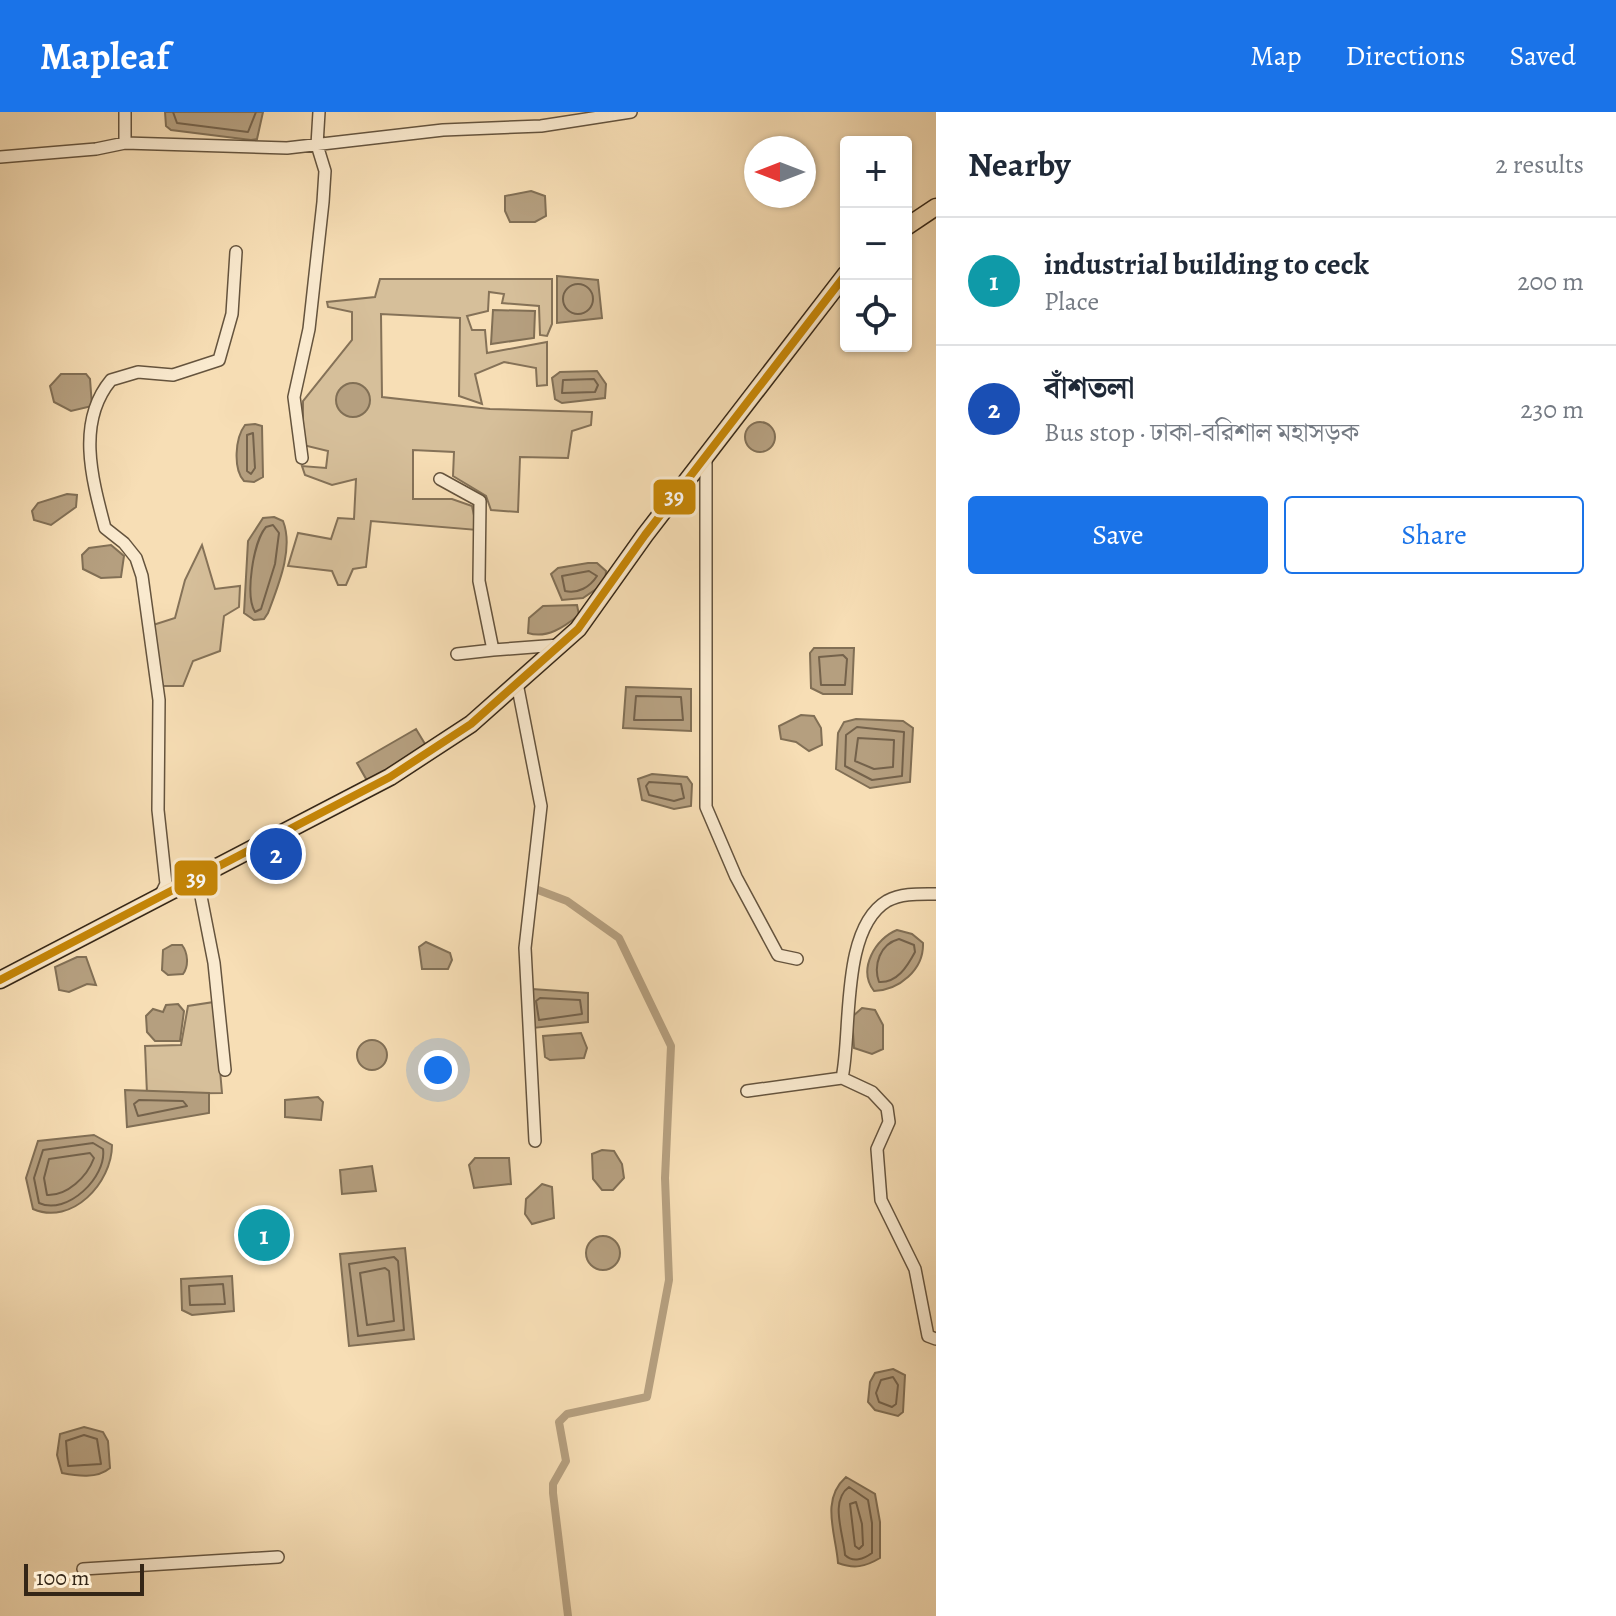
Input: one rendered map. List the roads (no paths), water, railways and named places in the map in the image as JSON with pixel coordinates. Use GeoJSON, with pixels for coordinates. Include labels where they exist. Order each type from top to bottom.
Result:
{"type":"FeatureCollection","features":[{"type":"Feature","properties":{"kind":"highway"},"geometry":{"type":"LineString","coordinates":[[912,223],[936,207]]}},
{"type":"Feature","properties":{"kind":"highway"},"geometry":{"type":"LineString","coordinates":[[0,980],[390,777],[471,724],[578,629],[706,455],[841,280]]}},
{"type":"Feature","properties":{"kind":"street"},"geometry":{"type":"LineString","coordinates":[[125,112],[125,143]]}},
{"type":"Feature","properties":{"kind":"street"},"geometry":{"type":"LineString","coordinates":[[302,458],[294,397],[309,329],[323,202],[325,171],[317,145],[319,112]]}},
{"type":"Feature","properties":{"kind":"street"},"geometry":{"type":"LineString","coordinates":[[0,157],[96,149],[125,143],[287,148],[443,130],[541,126],[624,113]]}},
{"type":"Feature","properties":{"kind":"street"},"geometry":{"type":"LineString","coordinates":[[161,894],[166,884],[158,810],[161,735],[150,622],[136,558],[124,543],[105,528],[93,476],[90,416],[111,380],[138,372],[173,375],[219,360],[231,326],[236,252]]}},
{"type":"Feature","properties":{"kind":"street"},"geometry":{"type":"LineString","coordinates":[[706,455],[706,807],[736,877],[778,955],[797,959]]}},
{"type":"Feature","properties":{"kind":"street"},"geometry":{"type":"LineString","coordinates":[[440,479],[480,501],[479,581],[493,650]]}},
{"type":"Feature","properties":{"kind":"street"},"geometry":{"type":"LineString","coordinates":[[457,654],[562,643]]}},
{"type":"Feature","properties":{"kind":"street"},"geometry":{"type":"LineString","coordinates":[[517,683],[541,806],[525,948],[535,1141]]}},
{"type":"Feature","properties":{"kind":"street"},"geometry":{"type":"LineString","coordinates":[[197,876],[214,963],[225,1070]]}},
{"type":"Feature","properties":{"kind":"street"},"geometry":{"type":"LineString","coordinates":[[842,1078],[847,1057],[848,990],[867,923],[885,902],[903,895],[936,894]]}},
{"type":"Feature","properties":{"kind":"street"},"geometry":{"type":"LineString","coordinates":[[747,1091],[842,1078],[872,1092],[887,1108],[889,1122],[877,1149],[881,1200],[915,1269],[928,1336],[936,1339]]}},
{"type":"Feature","properties":{"kind":"street"},"geometry":{"type":"LineString","coordinates":[[83,1569],[278,1557]]}},
{"type":"Feature","properties":{"kind":"water"},"geometry":{"type":"Polygon","coordinates":[[[165,112],[263,112],[257,139],[251,140],[171,130],[166,126],[165,112]]]}},
{"type":"Feature","properties":{"kind":"water"},"geometry":{"type":"Polygon","coordinates":[[[531,191],[545,196],[546,216],[535,222],[510,222],[505,211],[505,196],[531,191]]]}},
{"type":"Feature","properties":{"kind":"water"},"geometry":{"type":"Polygon","coordinates":[[[557,276],[598,280],[602,318],[557,323],[557,276]]]}},
{"type":"Feature","properties":{"kind":"water"},"geometry":{"type":"Polygon","coordinates":[[[493,310],[535,311],[534,338],[491,344],[493,310]]]}},
{"type":"Feature","properties":{"kind":"water"},"geometry":{"type":"Polygon","coordinates":[[[597,371],[606,384],[605,398],[562,403],[555,399],[552,378],[560,372],[597,371]]]}},
{"type":"Feature","properties":{"kind":"water"},"geometry":{"type":"Polygon","coordinates":[[[61,374],[86,374],[90,379],[92,406],[71,411],[54,402],[50,386],[61,374]]]}},
{"type":"Feature","properties":{"kind":"water"},"geometry":{"type":"Polygon","coordinates":[[[353,383],[365,388],[370,400],[365,412],[353,417],[341,412],[336,400],[341,388],[353,383]]]}},
{"type":"Feature","properties":{"kind":"water"},"geometry":{"type":"Polygon","coordinates":[[[760,422],[766,423],[774,431],[774,443],[766,451],[760,452],[754,451],[746,443],[745,437],[746,431],[754,423],[760,422]]]}},
{"type":"Feature","properties":{"kind":"water"},"geometry":{"type":"Polygon","coordinates":[[[245,425],[262,426],[263,477],[254,482],[244,481],[238,469],[237,445],[245,425]]]}},
{"type":"Feature","properties":{"kind":"water"},"geometry":{"type":"Polygon","coordinates":[[[67,494],[77,495],[76,507],[51,525],[34,520],[32,511],[38,503],[67,494]]]}},
{"type":"Feature","properties":{"kind":"water"},"geometry":{"type":"Polygon","coordinates":[[[274,517],[283,521],[286,555],[268,613],[264,619],[254,620],[244,613],[248,541],[263,518],[274,517]]]}},
{"type":"Feature","properties":{"kind":"water"},"geometry":{"type":"Polygon","coordinates":[[[111,545],[124,556],[121,577],[101,578],[83,569],[82,555],[89,548],[111,545]]]}},
{"type":"Feature","properties":{"kind":"water"},"geometry":{"type":"Polygon","coordinates":[[[597,563],[606,571],[605,583],[583,598],[562,600],[551,574],[558,568],[597,563]]]}},
{"type":"Feature","properties":{"kind":"water"},"geometry":{"type":"Polygon","coordinates":[[[577,605],[579,615],[561,628],[549,633],[528,633],[529,618],[543,606],[577,605]]]}},
{"type":"Feature","properties":{"kind":"water"},"geometry":{"type":"Polygon","coordinates":[[[814,648],[854,648],[852,694],[823,694],[811,688],[810,653],[814,648]]]}},
{"type":"Feature","properties":{"kind":"water"},"geometry":{"type":"Polygon","coordinates":[[[626,687],[691,689],[691,731],[623,728],[626,687]]]}},
{"type":"Feature","properties":{"kind":"water"},"geometry":{"type":"Polygon","coordinates":[[[801,715],[814,716],[821,728],[822,745],[809,751],[796,742],[781,739],[779,726],[801,715]]]}},
{"type":"Feature","properties":{"kind":"water"},"geometry":{"type":"Polygon","coordinates":[[[856,719],[903,721],[913,728],[910,782],[870,788],[836,769],[838,733],[844,722],[856,719]]]}},
{"type":"Feature","properties":{"kind":"water"},"geometry":{"type":"Polygon","coordinates":[[[416,729],[428,749],[369,784],[357,763],[416,729]]]}},
{"type":"Feature","properties":{"kind":"water"},"geometry":{"type":"Polygon","coordinates":[[[652,774],[687,777],[692,784],[691,806],[674,809],[642,800],[638,779],[652,774]]]}},
{"type":"Feature","properties":{"kind":"water"},"geometry":{"type":"Polygon","coordinates":[[[897,930],[912,934],[923,943],[919,962],[901,982],[874,991],[867,973],[871,955],[882,940],[897,930]]]}},
{"type":"Feature","properties":{"kind":"water"},"geometry":{"type":"Polygon","coordinates":[[[426,942],[450,953],[452,960],[448,969],[422,969],[419,947],[426,942]]]}},
{"type":"Feature","properties":{"kind":"water"},"geometry":{"type":"Polygon","coordinates":[[[172,945],[182,945],[186,952],[187,963],[183,974],[168,975],[162,970],[163,950],[172,945]]]}},
{"type":"Feature","properties":{"kind":"water"},"geometry":{"type":"Polygon","coordinates":[[[77,957],[86,957],[96,985],[87,984],[69,992],[59,990],[55,967],[77,957]]]}},
{"type":"Feature","properties":{"kind":"water"},"geometry":{"type":"Polygon","coordinates":[[[532,989],[588,993],[588,1022],[533,1028],[532,989]]]}},
{"type":"Feature","properties":{"kind":"water"},"geometry":{"type":"Polygon","coordinates":[[[178,1004],[184,1011],[180,1041],[155,1041],[147,1032],[146,1016],[153,1009],[163,1012],[166,1005],[178,1004]]]}},
{"type":"Feature","properties":{"kind":"water"},"geometry":{"type":"Polygon","coordinates":[[[862,1008],[875,1010],[883,1025],[883,1049],[872,1054],[854,1048],[852,1017],[862,1008]]]}},
{"type":"Feature","properties":{"kind":"water"},"geometry":{"type":"Polygon","coordinates":[[[581,1033],[587,1048],[584,1058],[550,1060],[545,1057],[543,1036],[581,1033]]]}},
{"type":"Feature","properties":{"kind":"water"},"geometry":{"type":"Polygon","coordinates":[[[372,1040],[378,1041],[386,1049],[386,1061],[378,1069],[372,1070],[366,1069],[358,1061],[357,1055],[358,1049],[366,1041],[372,1040]]]}},
{"type":"Feature","properties":{"kind":"water"},"geometry":{"type":"Polygon","coordinates":[[[125,1090],[209,1093],[209,1113],[127,1127],[125,1090]]]}},
{"type":"Feature","properties":{"kind":"water"},"geometry":{"type":"Polygon","coordinates":[[[318,1097],[323,1102],[321,1120],[285,1117],[285,1100],[318,1097]]]}},
{"type":"Feature","properties":{"kind":"water"},"geometry":{"type":"Polygon","coordinates":[[[94,1135],[112,1145],[105,1173],[97,1186],[87,1198],[62,1212],[48,1213],[33,1209],[26,1178],[38,1141],[94,1135]]]}},
{"type":"Feature","properties":{"kind":"water"},"geometry":{"type":"Polygon","coordinates":[[[602,1150],[614,1151],[622,1164],[624,1178],[613,1190],[602,1190],[593,1179],[592,1154],[602,1150]]]}},
{"type":"Feature","properties":{"kind":"water"},"geometry":{"type":"Polygon","coordinates":[[[475,1158],[509,1158],[511,1184],[474,1188],[469,1165],[475,1158]]]}},
{"type":"Feature","properties":{"kind":"water"},"geometry":{"type":"Polygon","coordinates":[[[372,1166],[376,1191],[342,1194],[340,1170],[372,1166]]]}},
{"type":"Feature","properties":{"kind":"water"},"geometry":{"type":"Polygon","coordinates":[[[542,1184],[552,1187],[554,1218],[532,1224],[525,1214],[526,1199],[542,1184]]]}},
{"type":"Feature","properties":{"kind":"water"},"geometry":{"type":"Polygon","coordinates":[[[603,1236],[615,1241],[620,1253],[615,1265],[603,1270],[591,1265],[586,1253],[591,1241],[603,1236]]]}},
{"type":"Feature","properties":{"kind":"water"},"geometry":{"type":"Polygon","coordinates":[[[405,1248],[414,1339],[349,1346],[340,1254],[405,1248]]]}},
{"type":"Feature","properties":{"kind":"water"},"geometry":{"type":"Polygon","coordinates":[[[232,1276],[234,1311],[192,1315],[182,1310],[181,1279],[232,1276]]]}},
{"type":"Feature","properties":{"kind":"water"},"geometry":{"type":"Polygon","coordinates":[[[893,1369],[905,1375],[903,1412],[898,1416],[875,1410],[868,1402],[870,1382],[875,1373],[893,1369]]]}},
{"type":"Feature","properties":{"kind":"water"},"geometry":{"type":"Polygon","coordinates":[[[84,1427],[103,1432],[108,1441],[110,1468],[93,1475],[62,1473],[57,1455],[60,1434],[84,1427]]]}},
{"type":"Feature","properties":{"kind":"water"},"geometry":{"type":"Polygon","coordinates":[[[846,1477],[875,1494],[880,1522],[880,1558],[859,1566],[838,1563],[833,1529],[834,1496],[846,1477]]]}},
{"type":"Feature","properties":{"kind":"waterway"},"geometry":{"type":"LineString","coordinates":[[538,890],[567,901],[619,938],[671,1046],[665,1178],[669,1280],[647,1397],[567,1414],[559,1422],[566,1461],[553,1484],[553,1493],[568,1616]]}},
{"type":"Feature","properties":{"kind":"place","name":"বাঁশতলা"},"geometry":{"type":"Point","coordinates":[276,854]}},
{"type":"Feature","properties":{"kind":"place","name":"industrial building to ceck"},"geometry":{"type":"Point","coordinates":[264,1235]}}]}
